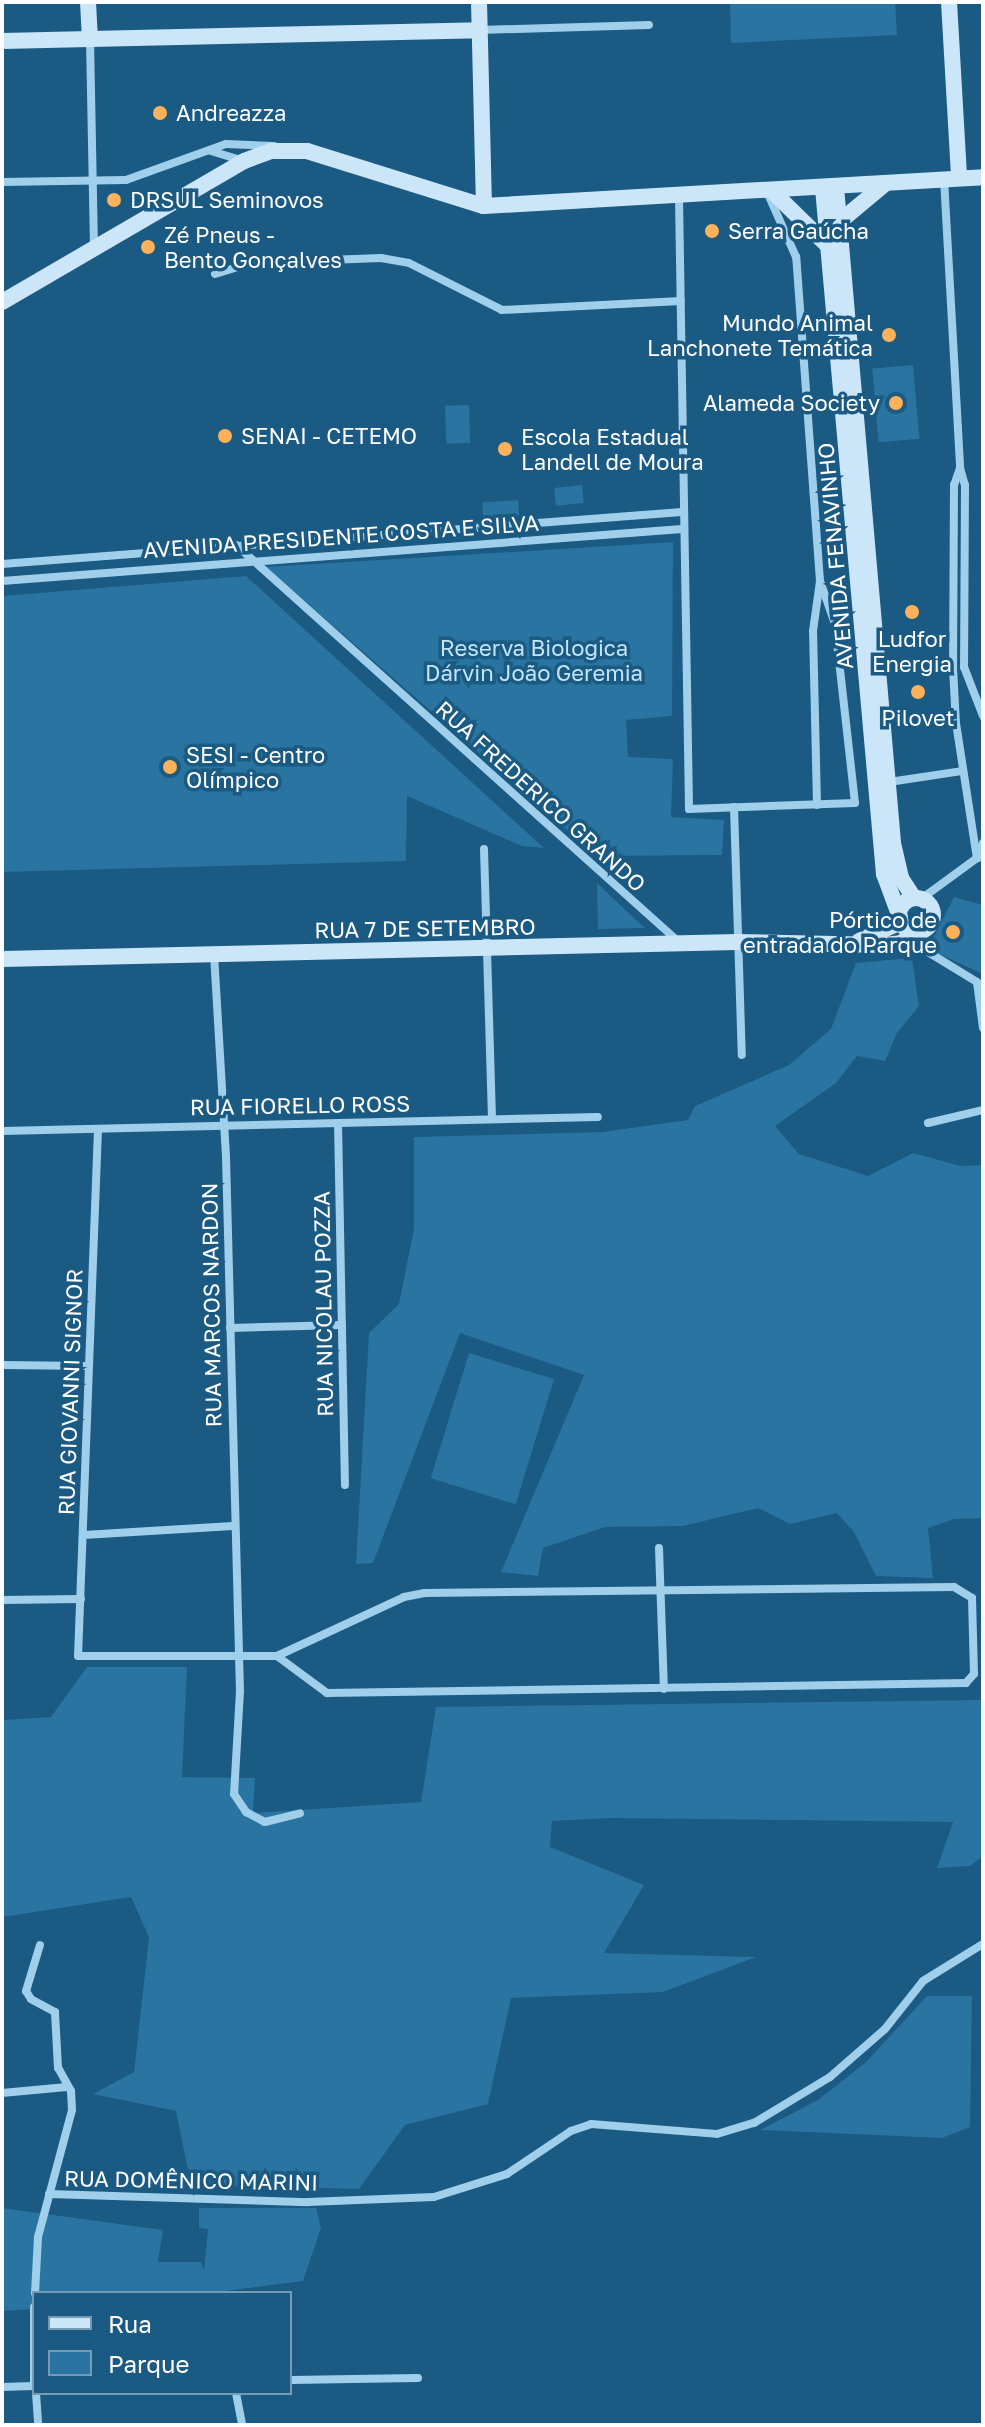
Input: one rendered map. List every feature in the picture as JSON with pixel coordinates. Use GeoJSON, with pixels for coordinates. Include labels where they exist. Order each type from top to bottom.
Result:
{"type":"FeatureCollection","features":[{"type":"Feature","properties":{"kind":"street"},"geometry":{"type":"LineString","coordinates":[[88,2],[94,248]]}},
{"type":"Feature","properties":{"kind":"street"},"geometry":{"type":"LineString","coordinates":[[479,2],[484,206]]}},
{"type":"Feature","properties":{"kind":"street"},"geometry":{"type":"LineString","coordinates":[[949,2],[960,468],[965,485],[964,667],[983,716]]}},
{"type":"Feature","properties":{"kind":"street"},"geometry":{"type":"LineString","coordinates":[[2,41],[649,25]]}},
{"type":"Feature","properties":{"kind":"street"},"geometry":{"type":"LineString","coordinates":[[2,182],[93,181],[147,176],[210,150],[243,141],[307,151],[484,206],[771,193],[983,177]]}},
{"type":"Feature","properties":{"kind":"street"},"geometry":{"type":"LineString","coordinates":[[2,302],[244,161],[286,149]]}},
{"type":"Feature","properties":{"kind":"street"},"geometry":{"type":"LineString","coordinates":[[210,150],[244,161]]}},
{"type":"Feature","properties":{"kind":"street"},"geometry":{"type":"LineString","coordinates":[[838,223],[886,183]]}},
{"type":"Feature","properties":{"kind":"street","name":"AVENIDA FENAVINHO"},"geometry":{"type":"LineString","coordinates":[[830,188],[838,223],[836,267],[873,657],[885,812],[884,874],[900,920]]}},
{"type":"Feature","properties":{"kind":"street","name":"AVENIDA FENAVINHO"},"geometry":{"type":"LineString","coordinates":[[830,188],[826,244],[836,267]]}},
{"type":"Feature","properties":{"kind":"street"},"geometry":{"type":"LineString","coordinates":[[771,193],[826,244]]}},
{"type":"Feature","properties":{"kind":"street"},"geometry":{"type":"LineString","coordinates":[[771,193],[796,257],[820,581],[813,631],[817,805]]}},
{"type":"Feature","properties":{"kind":"street"},"geometry":{"type":"LineString","coordinates":[[679,198],[682,529],[689,809],[855,803],[835,624],[820,581]]}},
{"type":"Feature","properties":{"kind":"street"},"geometry":{"type":"LineString","coordinates":[[215,274],[250,263],[381,258],[409,263],[502,310],[681,301]]}},
{"type":"Feature","properties":{"kind":"street"},"geometry":{"type":"LineString","coordinates":[[960,468],[954,485],[953,668],[963,771],[977,858]]}},
{"type":"Feature","properties":{"kind":"street","name":"AVENIDA PRESIDENTE COSTA E SILVA"},"geometry":{"type":"LineString","coordinates":[[2,564],[682,512]]}},
{"type":"Feature","properties":{"kind":"street"},"geometry":{"type":"LineString","coordinates":[[484,527],[485,543]]}},
{"type":"Feature","properties":{"kind":"street","name":"AVENIDA PRESIDENTE COSTA E SILVA"},"geometry":{"type":"LineString","coordinates":[[2,581],[682,529]]}},
{"type":"Feature","properties":{"kind":"street"},"geometry":{"type":"LineString","coordinates":[[424,531],[427,548]]}},
{"type":"Feature","properties":{"kind":"street","name":"RUA FREDERICO GRANDO"},"geometry":{"type":"LineString","coordinates":[[236,545],[248,561],[681,944]]}},
{"type":"Feature","properties":{"kind":"street","name":"AVENIDA FENAVINHO"},"geometry":{"type":"LineString","coordinates":[[873,657],[889,782],[885,812],[896,862],[918,899]]}},
{"type":"Feature","properties":{"kind":"street"},"geometry":{"type":"LineString","coordinates":[[889,782],[963,771]]}},
{"type":"Feature","properties":{"kind":"street"},"geometry":{"type":"LineString","coordinates":[[734,807],[742,1055]]}},
{"type":"Feature","properties":{"kind":"street"},"geometry":{"type":"LineString","coordinates":[[983,843],[977,858],[918,899],[901,907],[900,920],[919,931],[923,949],[977,982],[983,1028]]}},
{"type":"Feature","properties":{"kind":"street"},"geometry":{"type":"LineString","coordinates":[[484,849],[492,1119]]}},
{"type":"Feature","properties":{"kind":"street"},"geometry":{"type":"LineString","coordinates":[[918,899],[933,917],[919,931]]}},
{"type":"Feature","properties":{"kind":"street","name":"RUA 7 DE SETEMBRO"},"geometry":{"type":"LineString","coordinates":[[850,944],[900,920]]}},
{"type":"Feature","properties":{"kind":"street","name":"RUA 7 DE SETEMBRO"},"geometry":{"type":"LineString","coordinates":[[2,959],[737,942],[901,943],[919,931]]}},
{"type":"Feature","properties":{"kind":"street","name":"RUA MARCOS NARDON"},"geometry":{"type":"LineString","coordinates":[[214,954],[230,1328],[237,1656],[234,1794],[246,1812],[265,1822],[300,1813]]}},
{"type":"Feature","properties":{"kind":"street"},"geometry":{"type":"LineString","coordinates":[[928,1123],[983,1110]]}},
{"type":"Feature","properties":{"kind":"street","name":"RUA FIORELLO ROSS"},"geometry":{"type":"LineString","coordinates":[[2,1131],[598,1117]]}},
{"type":"Feature","properties":{"kind":"street","name":"RUA NICOLAU POZZA"},"geometry":{"type":"LineString","coordinates":[[338,1123],[345,1485]]}},
{"type":"Feature","properties":{"kind":"street","name":"RUA GIOVANNI SIGNOR"},"geometry":{"type":"LineString","coordinates":[[98,1129],[78,1656],[237,1656]]}},
{"type":"Feature","properties":{"kind":"street"},"geometry":{"type":"LineString","coordinates":[[230,1328],[342,1325]]}},
{"type":"Feature","properties":{"kind":"street"},"geometry":{"type":"LineString","coordinates":[[2,1365],[88,1366]]}},
{"type":"Feature","properties":{"kind":"street"},"geometry":{"type":"LineString","coordinates":[[84,1535],[233,1526]]}},
{"type":"Feature","properties":{"kind":"street"},"geometry":{"type":"LineString","coordinates":[[659,1548],[664,1689]]}},
{"type":"Feature","properties":{"kind":"street"},"geometry":{"type":"LineString","coordinates":[[237,1656],[277,1656],[404,1597],[425,1593],[954,1587],[972,1598],[974,1674],[966,1683],[327,1693],[277,1656]]}},
{"type":"Feature","properties":{"kind":"street"},"geometry":{"type":"LineString","coordinates":[[2,1600],[81,1599]]}},
{"type":"Feature","properties":{"kind":"street","name":"RUA DOMÊNICO MARINI"},"geometry":{"type":"LineString","coordinates":[[40,1945],[26,1991],[55,2012],[58,2068],[67,2087],[72,2110],[49,2194],[308,2202],[434,2197],[507,2174],[571,2131],[591,2124],[617,2122],[717,2134],[754,2123],[830,2077],[885,2029],[930,1974],[983,1944]]}},
{"type":"Feature","properties":{"kind":"street"},"geometry":{"type":"LineString","coordinates":[[2,2093],[67,2087]]}},
{"type":"Feature","properties":{"kind":"street"},"geometry":{"type":"LineString","coordinates":[[35,2291],[38,2237],[49,2194]]}},
{"type":"Feature","properties":{"kind":"street"},"geometry":{"type":"LineString","coordinates":[[292,2380],[418,2378]]}},
{"type":"Feature","properties":{"kind":"street"},"geometry":{"type":"LineString","coordinates":[[2,2387],[32,2384]]}},
{"type":"Feature","properties":{"kind":"street"},"geometry":{"type":"LineString","coordinates":[[36,2395],[38,2425]]}},
{"type":"Feature","properties":{"kind":"street"},"geometry":{"type":"LineString","coordinates":[[236,2395],[242,2425]]}},
{"type":"Feature","properties":{"kind":"green space"},"geometry":{"type":"Polygon","coordinates":[[[730,2],[895,2],[897,35],[731,43],[730,2]]]}},
{"type":"Feature","properties":{"kind":"green space","name":"Alameda Society"},"geometry":{"type":"Polygon","coordinates":[[[913,365],[919,439],[879,442],[872,369],[913,365]]]}},
{"type":"Feature","properties":{"kind":"green space"},"geometry":{"type":"Polygon","coordinates":[[[469,405],[470,443],[446,444],[445,406],[469,405]]]}},
{"type":"Feature","properties":{"kind":"green space"},"geometry":{"type":"Polygon","coordinates":[[[582,485],[584,503],[556,506],[554,488],[582,485]]]}},
{"type":"Feature","properties":{"kind":"green space"},"geometry":{"type":"Polygon","coordinates":[[[518,500],[519,515],[483,517],[482,503],[518,500]]]}},
{"type":"Feature","properties":{"kind":"green space","name":"Reserva Biologica Dárvin João Geremia"},"geometry":{"type":"Polygon","coordinates":[[[673,542],[672,716],[626,720],[628,757],[673,759],[671,817],[724,820],[722,855],[597,856],[266,567],[673,542]]]}},
{"type":"Feature","properties":{"kind":"green space","name":"SESI - Centro Olímpico"},"geometry":{"type":"Polygon","coordinates":[[[246,576],[544,848],[522,846],[407,796],[406,861],[2,872],[2,596],[246,576]]]}},
{"type":"Feature","properties":{"kind":"green space"},"geometry":{"type":"Polygon","coordinates":[[[597,883],[619,904],[645,928],[598,929],[597,883]]]}},
{"type":"Feature","properties":{"kind":"green space"},"geometry":{"type":"Polygon","coordinates":[[[954,897],[983,905],[983,974],[928,949],[954,897]]]}},
{"type":"Feature","properties":{"kind":"green space"},"geometry":{"type":"Polygon","coordinates":[[[912,958],[919,1006],[897,1033],[885,1061],[857,1056],[836,1083],[775,1126],[799,1154],[868,1176],[913,1153],[961,1166],[983,1165],[983,1518],[954,1519],[928,1528],[933,1578],[876,1576],[854,1532],[837,1513],[790,1524],[758,1508],[683,1526],[605,1527],[543,1548],[538,1576],[501,1572],[584,1375],[460,1333],[373,1563],[356,1564],[369,1333],[399,1304],[414,1229],[414,1137],[603,1132],[688,1120],[695,1106],[789,1065],[831,1029],[856,963],[912,958]]]}},
{"type":"Feature","properties":{"kind":"green space"},"geometry":{"type":"Polygon","coordinates":[[[469,1353],[554,1379],[516,1504],[431,1478],[469,1353]]]}},
{"type":"Feature","properties":{"kind":"green space"},"geometry":{"type":"Polygon","coordinates":[[[87,1667],[187,1667],[182,1777],[255,1778],[253,1813],[421,1802],[436,1707],[983,1700],[983,1856],[970,1866],[937,1868],[953,1822],[609,1818],[552,1821],[550,1847],[644,1885],[604,1953],[756,1957],[663,1992],[511,1998],[488,2104],[405,2125],[359,2189],[191,2185],[176,2111],[93,2094],[134,2072],[149,1937],[131,1897],[2,1917],[2,1720],[51,1717],[87,1667]]]}},
{"type":"Feature","properties":{"kind":"green space"},"geometry":{"type":"Polygon","coordinates":[[[927,1996],[972,1996],[970,2127],[942,2138],[760,2130],[818,2100],[865,2063],[927,1996]]]}},
{"type":"Feature","properties":{"kind":"green space"},"geometry":{"type":"Polygon","coordinates":[[[2,2208],[163,2230],[158,2262],[201,2262],[204,2270],[208,2229],[199,2228],[199,2208],[316,2208],[321,2228],[303,2281],[225,2291],[32,2291],[32,2309],[2,2311],[2,2208]]]}},
{"type":"Feature","properties":{"kind":"place","name":"Andreazza"},"geometry":{"type":"Point","coordinates":[160,113]}},
{"type":"Feature","properties":{"kind":"place","name":"DRSUL Seminovos"},"geometry":{"type":"Point","coordinates":[114,200]}},
{"type":"Feature","properties":{"kind":"place","name":"Serra Gaúcha"},"geometry":{"type":"Point","coordinates":[712,231]}},
{"type":"Feature","properties":{"kind":"place","name":"Zé Pneus - Bento Gonçalves"},"geometry":{"type":"Point","coordinates":[148,247]}},
{"type":"Feature","properties":{"kind":"place","name":"Mundo Animal Lanchonete Temática"},"geometry":{"type":"Point","coordinates":[889,335]}},
{"type":"Feature","properties":{"kind":"place","name":"Alameda Society"},"geometry":{"type":"Point","coordinates":[896,403]}},
{"type":"Feature","properties":{"kind":"place","name":"SENAI - CETEMO"},"geometry":{"type":"Point","coordinates":[225,436]}},
{"type":"Feature","properties":{"kind":"place","name":"Escola Estadual Landell de Moura"},"geometry":{"type":"Point","coordinates":[505,449]}},
{"type":"Feature","properties":{"kind":"place","name":"Ludfor Energia"},"geometry":{"type":"Point","coordinates":[912,612]}},
{"type":"Feature","properties":{"kind":"place","name":"Pilovet"},"geometry":{"type":"Point","coordinates":[918,692]}},
{"type":"Feature","properties":{"kind":"place","name":"SESI - Centro Olímpico"},"geometry":{"type":"Point","coordinates":[170,767]}},
{"type":"Feature","properties":{"kind":"place","name":"Pórtico de entrada do Parque"},"geometry":{"type":"Point","coordinates":[953,932]}}]}
